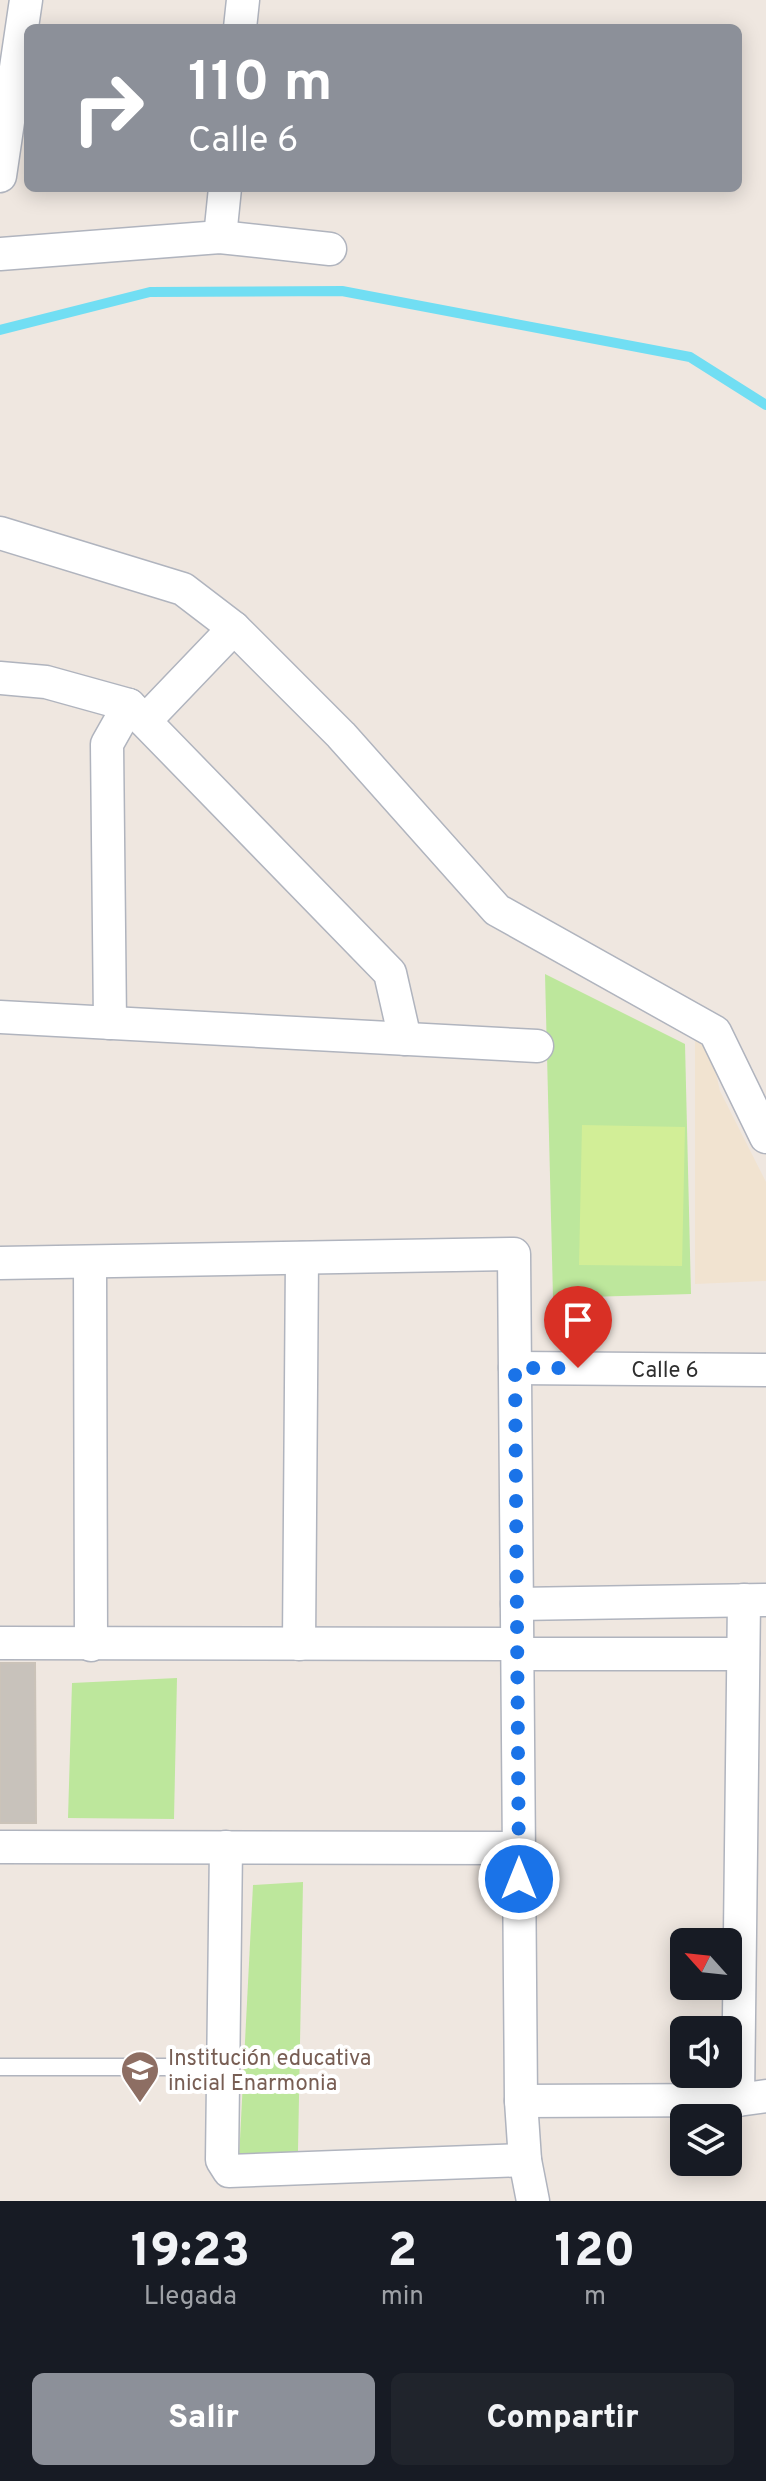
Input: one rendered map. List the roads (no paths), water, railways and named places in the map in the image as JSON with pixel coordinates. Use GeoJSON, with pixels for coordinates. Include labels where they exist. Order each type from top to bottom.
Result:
{"type":"FeatureCollection","features":[{"type":"Feature","properties":{"kind":"street"},"geometry":{"type":"LineString","coordinates":[[0,176],[26,0]]}},
{"type":"Feature","properties":{"kind":"street"},"geometry":{"type":"LineString","coordinates":[[240,24],[243,0]]}},
{"type":"Feature","properties":{"kind":"street"},"geometry":{"type":"LineString","coordinates":[[220,237],[225,192]]}},
{"type":"Feature","properties":{"kind":"street"},"geometry":{"type":"LineString","coordinates":[[0,254],[220,237],[330,249]]}},
{"type":"Feature","properties":{"kind":"street"},"geometry":{"type":"LineString","coordinates":[[0,533],[183,589],[234,628],[341,735],[497,910],[715,1032],[766,1137]]}},
{"type":"Feature","properties":{"kind":"street"},"geometry":{"type":"LineString","coordinates":[[110,1023],[107,744],[137,713],[234,628]]}},
{"type":"Feature","properties":{"kind":"street"},"geometry":{"type":"LineString","coordinates":[[0,678],[46,682],[137,713],[390,973],[405,1039]]}},
{"type":"Feature","properties":{"kind":"street"},"geometry":{"type":"LineString","coordinates":[[0,1017],[537,1046]]}},
{"type":"Feature","properties":{"kind":"street"},"geometry":{"type":"LineString","coordinates":[[0,1263],[514,1254],[521,2101],[525,2160],[533,2201]]}},
{"type":"Feature","properties":{"kind":"street"},"geometry":{"type":"LineString","coordinates":[[299,1644],[302,1258]]}},
{"type":"Feature","properties":{"kind":"street"},"geometry":{"type":"LineString","coordinates":[[90,1262],[91,1645]]}},
{"type":"Feature","properties":{"kind":"street","name":"Calle 6"},"geometry":{"type":"LineString","coordinates":[[515,1368],[766,1370]]}},
{"type":"Feature","properties":{"kind":"street"},"geometry":{"type":"LineString","coordinates":[[517,1604],[755,1600],[743,1654],[752,2098],[521,2101]]}},
{"type":"Feature","properties":{"kind":"street"},"geometry":{"type":"LineString","coordinates":[[0,1643],[299,1644],[743,1654]]}},
{"type":"Feature","properties":{"kind":"street"},"geometry":{"type":"LineString","coordinates":[[0,1847],[519,1848]]}},
{"type":"Feature","properties":{"kind":"street"},"geometry":{"type":"LineString","coordinates":[[226,1847],[222,2160],[229,2171],[525,2160]]}},
{"type":"Feature","properties":{"kind":"lane"},"geometry":{"type":"LineString","coordinates":[[0,2067],[223,2067]]}},
{"type":"Feature","properties":{"kind":"waterway"},"geometry":{"type":"LineString","coordinates":[[0,330],[150,292],[342,291],[690,357],[766,405]]}},
{"type":"Feature","properties":{"kind":"place","name":"Institución educativa inicial Enarmonia"},"geometry":{"type":"Point","coordinates":[140,2104]}}]}
